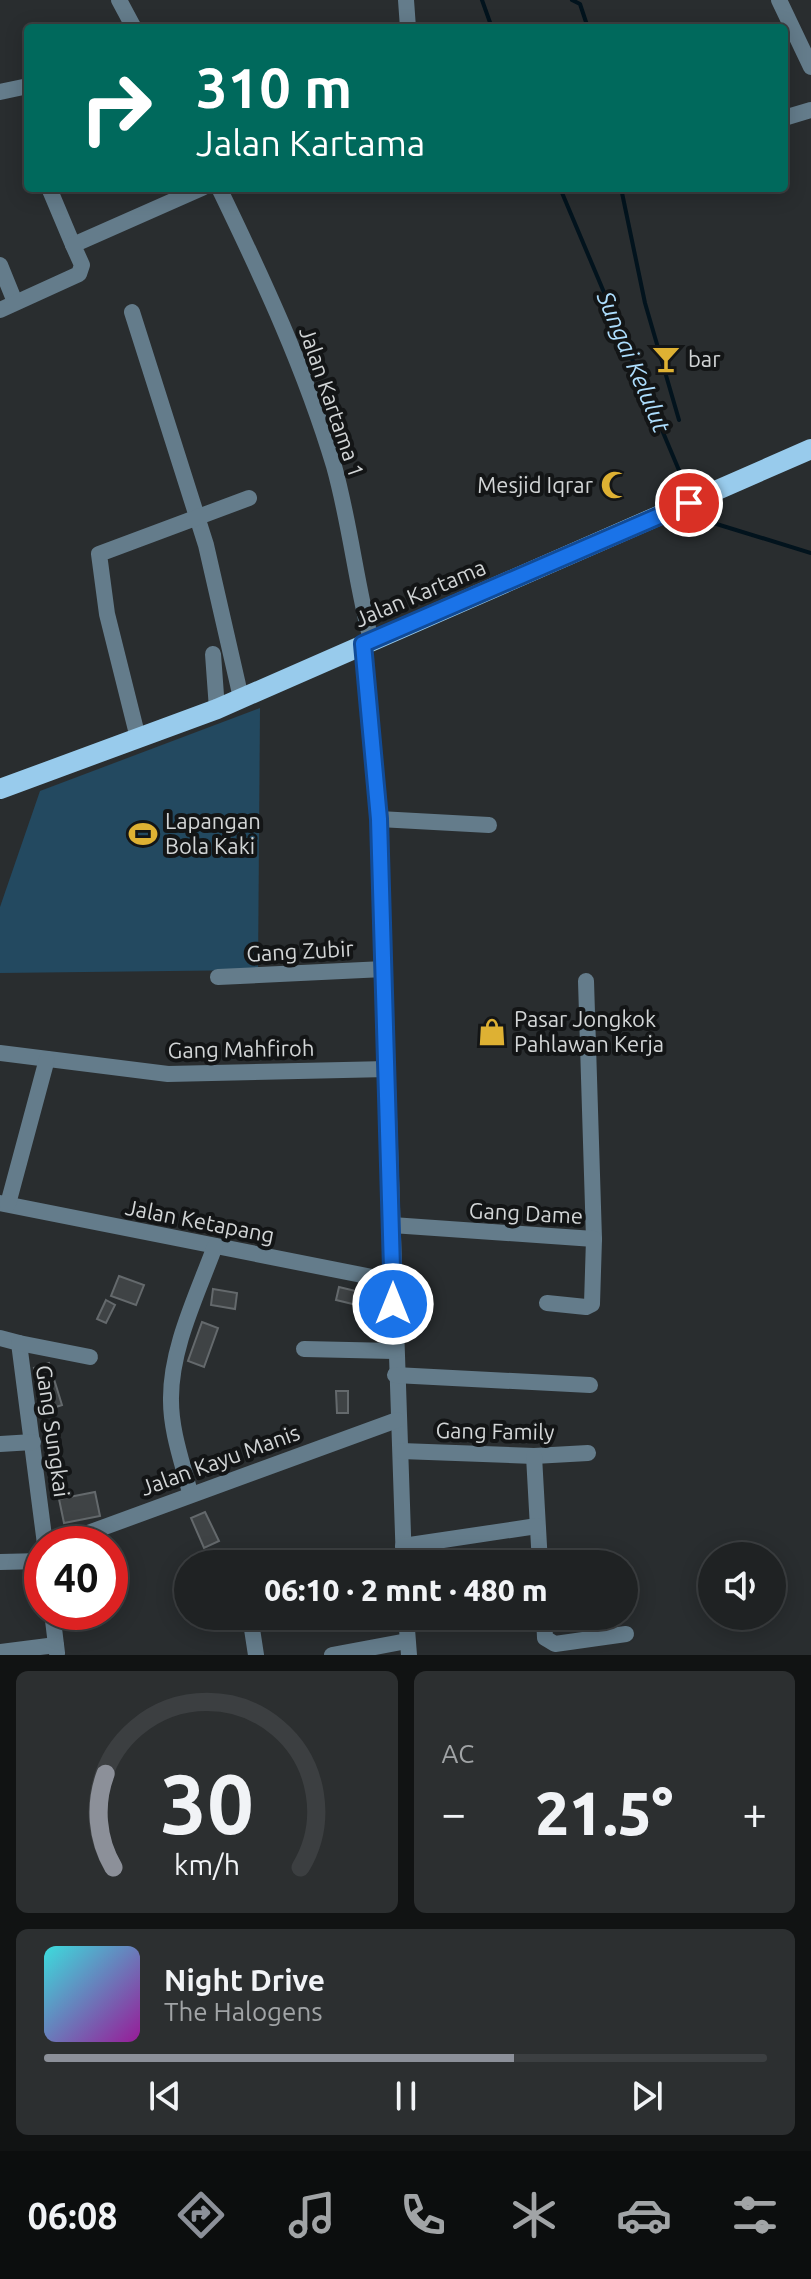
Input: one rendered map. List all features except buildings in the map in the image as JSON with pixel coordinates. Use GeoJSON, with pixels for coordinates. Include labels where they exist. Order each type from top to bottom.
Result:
{"type":"FeatureCollection","features":[{"type":"Feature","properties":{"kind":"main road","name":"Jalan Kartama"},"geometry":{"type":"LineString","coordinates":[[0,789],[217,709],[811,449]]}},
{"type":"Feature","properties":{"kind":"street"},"geometry":{"type":"LineString","coordinates":[[119,0],[132,24]]}},
{"type":"Feature","properties":{"kind":"street"},"geometry":{"type":"LineString","coordinates":[[406,0],[408,24]]}},
{"type":"Feature","properties":{"kind":"street"},"geometry":{"type":"LineString","coordinates":[[779,0],[786,24]]}},
{"type":"Feature","properties":{"kind":"street"},"geometry":{"type":"LineString","coordinates":[[789,34],[811,67]]}},
{"type":"Feature","properties":{"kind":"street"},"geometry":{"type":"LineString","coordinates":[[0,92],[24,87]]}},
{"type":"Feature","properties":{"kind":"street"},"geometry":{"type":"LineString","coordinates":[[788,117],[811,110]]}},
{"type":"Feature","properties":{"kind":"street"},"geometry":{"type":"LineString","coordinates":[[0,265],[7,306],[81,272],[82,265],[51,192]]}},
{"type":"Feature","properties":{"kind":"street"},"geometry":{"type":"LineString","coordinates":[[73,245],[193,192]]}},
{"type":"Feature","properties":{"kind":"street","name":"Jalan Kartama 1"},"geometry":{"type":"LineString","coordinates":[[221,192],[273,299],[334,469],[367,642],[379,819],[394,1351],[403,1550]]}},
{"type":"Feature","properties":{"kind":"street"},"geometry":{"type":"LineString","coordinates":[[132,312],[198,518],[241,698]]}},
{"type":"Feature","properties":{"kind":"street"},"geometry":{"type":"LineString","coordinates":[[138,738],[117,660],[98,558],[103,551],[249,498]]}},
{"type":"Feature","properties":{"kind":"street"},"geometry":{"type":"LineString","coordinates":[[213,654],[217,709]]}},
{"type":"Feature","properties":{"kind":"street"},"geometry":{"type":"LineString","coordinates":[[379,819],[489,825]]}},
{"type":"Feature","properties":{"kind":"street","name":"Gang Zubir"},"geometry":{"type":"LineString","coordinates":[[218,977],[384,969]]}},
{"type":"Feature","properties":{"kind":"street"},"geometry":{"type":"LineString","coordinates":[[586,981],[594,1239]]}},
{"type":"Feature","properties":{"kind":"street","name":"Gang Mahfiroh"},"geometry":{"type":"LineString","coordinates":[[0,1053],[168,1074],[388,1069]]}},
{"type":"Feature","properties":{"kind":"street"},"geometry":{"type":"LineString","coordinates":[[4,1204],[47,1059]]}},
{"type":"Feature","properties":{"kind":"street","name":"Jalan Ketapang"},"geometry":{"type":"LineString","coordinates":[[4,1204],[392,1281]]}},
{"type":"Feature","properties":{"kind":"street","name":"Gang Dame"},"geometry":{"type":"LineString","coordinates":[[392,1225],[594,1239],[592,1304],[586,1307],[547,1303]]}},
{"type":"Feature","properties":{"kind":"street"},"geometry":{"type":"LineString","coordinates":[[190,1493],[173,1420],[172,1382],[185,1328],[215,1246]]}},
{"type":"Feature","properties":{"kind":"street","name":"Gang Sungkai"},"geometry":{"type":"LineString","coordinates":[[0,1338],[19,1343],[43,1526]]}},
{"type":"Feature","properties":{"kind":"street"},"geometry":{"type":"LineString","coordinates":[[19,1343],[90,1357]]}},
{"type":"Feature","properties":{"kind":"street"},"geometry":{"type":"LineString","coordinates":[[304,1349],[394,1351]]}},
{"type":"Feature","properties":{"kind":"street"},"geometry":{"type":"LineString","coordinates":[[395,1375],[590,1385]]}},
{"type":"Feature","properties":{"kind":"street","name":"Jalan Kayu Manis"},"geometry":{"type":"LineString","coordinates":[[105,1526],[397,1420]]}},
{"type":"Feature","properties":{"kind":"street"},"geometry":{"type":"LineString","coordinates":[[0,1444],[33,1442]]}},
{"type":"Feature","properties":{"kind":"street","name":"Gang Family"},"geometry":{"type":"LineString","coordinates":[[401,1451],[534,1456],[588,1453]]}},
{"type":"Feature","properties":{"kind":"street"},"geometry":{"type":"LineString","coordinates":[[534,1456],[539,1550]]}},
{"type":"Feature","properties":{"kind":"street"},"geometry":{"type":"LineString","coordinates":[[403,1546],[537,1526]]}},
{"type":"Feature","properties":{"kind":"street"},"geometry":{"type":"LineString","coordinates":[[0,1562],[24,1561]]}},
{"type":"Feature","properties":{"kind":"street"},"geometry":{"type":"LineString","coordinates":[[0,1652],[57,1650],[54,1630]]}},
{"type":"Feature","properties":{"kind":"street"},"geometry":{"type":"LineString","coordinates":[[252,1630],[256,1655]]}},
{"type":"Feature","properties":{"kind":"street"},"geometry":{"type":"LineString","coordinates":[[545,1630],[545,1638],[555,1644],[626,1634]]}},
{"type":"Feature","properties":{"kind":"street"},"geometry":{"type":"LineString","coordinates":[[332,1655],[408,1648]]}},
{"type":"Feature","properties":{"kind":"shaded area","name":"Lapangan Bola Kaki"},"geometry":{"type":"Polygon","coordinates":[[[260,708],[258,970],[0,973],[0,907],[40,791],[260,708]]]}},
{"type":"Feature","properties":{"kind":"waterway","name":"Sungai Kelulut"},"geometry":{"type":"LineString","coordinates":[[482,0],[491,24]]}},
{"type":"Feature","properties":{"kind":"waterway"},"geometry":{"type":"LineString","coordinates":[[572,0],[580,4],[587,24]]}},
{"type":"Feature","properties":{"kind":"waterway","name":"Sungai Kelulut"},"geometry":{"type":"LineString","coordinates":[[562,192],[689,494]]}},
{"type":"Feature","properties":{"kind":"waterway"},"geometry":{"type":"LineString","coordinates":[[622,192],[645,303],[679,420]]}},
{"type":"Feature","properties":{"kind":"waterway","name":"Sungai Kelulut"},"geometry":{"type":"LineString","coordinates":[[694,506],[710,522],[811,553]]}},
{"type":"Feature","properties":{"kind":"place","name":"bar"},"geometry":{"type":"Point","coordinates":[666,359]}},
{"type":"Feature","properties":{"kind":"place","name":"Mesjid Iqrar"},"geometry":{"type":"Point","coordinates":[615,485]}},
{"type":"Feature","properties":{"kind":"place","name":"Lapangan Bola Kaki"},"geometry":{"type":"Point","coordinates":[143,834]}},
{"type":"Feature","properties":{"kind":"place","name":"Pasar Jongkok Pahlawan Kerja"},"geometry":{"type":"Point","coordinates":[492,1032]}},
{"type":"Feature","properties":{"kind":"route"},"geometry":{"type":"LineString","coordinates":[[393,1304],[394,1252],[379,819],[363,644],[689,503]]}}]}
